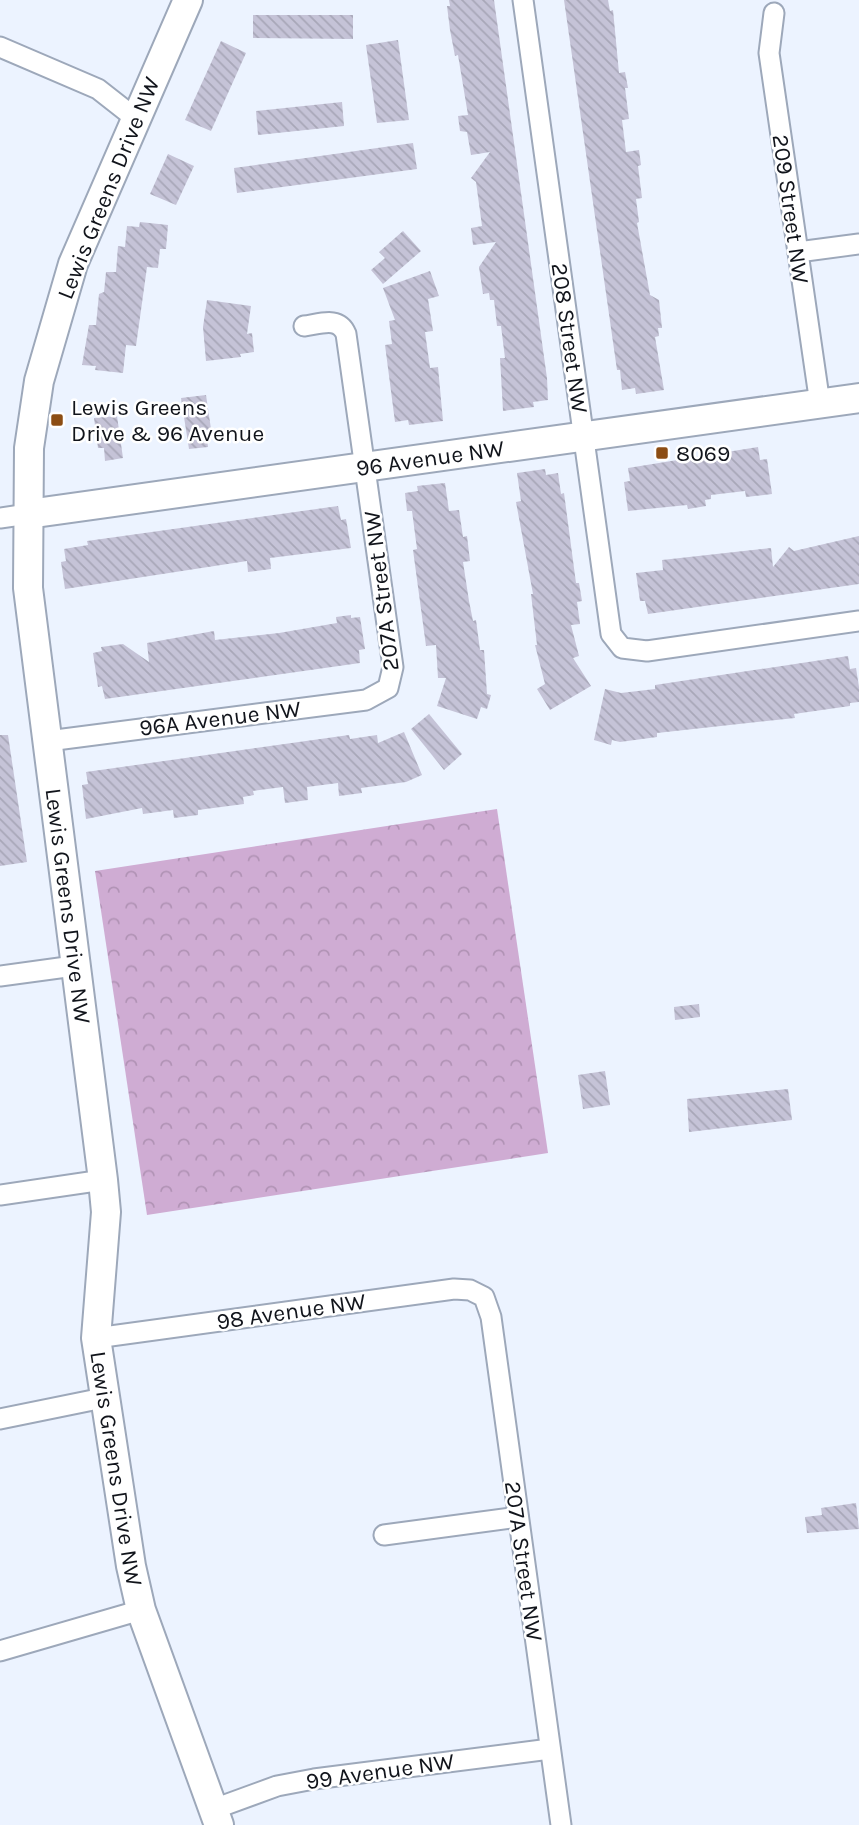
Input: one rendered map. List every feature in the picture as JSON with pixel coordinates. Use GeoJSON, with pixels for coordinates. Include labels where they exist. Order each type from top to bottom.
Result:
{"type":"FeatureCollection","features":[{"type":"Feature","properties":{"kind":"street","name":"Lewis Greens Drive NW"},"geometry":{"type":"LineString","coordinates":[[188,0],[73,264],[38,381],[29,448],[28,589],[106,1212],[96,1338],[103,1398],[141,1610],[217,1817]]}},
{"type":"Feature","properties":{"kind":"street","name":"208 Street NW"},"geometry":{"type":"LineString","coordinates":[[523,0],[611,634],[622,648],[647,651],[859,621]]}},
{"type":"Feature","properties":{"kind":"street","name":"209 Street NW"},"geometry":{"type":"LineString","coordinates":[[774,13],[769,53],[820,404]]}},
{"type":"Feature","properties":{"kind":"street"},"geometry":{"type":"LineString","coordinates":[[0,47],[98,89],[135,118]]}},
{"type":"Feature","properties":{"kind":"street"},"geometry":{"type":"LineString","coordinates":[[798,252],[859,244]]}},
{"type":"Feature","properties":{"kind":"street","name":"207A Street NW"},"geometry":{"type":"LineString","coordinates":[[304,326],[334,322],[343,328],[393,667],[388,688]]}},
{"type":"Feature","properties":{"kind":"street","name":"96 Avenue NW"},"geometry":{"type":"LineString","coordinates":[[0,518],[859,398]]}},
{"type":"Feature","properties":{"kind":"street","name":"96A Avenue NW"},"geometry":{"type":"LineString","coordinates":[[48,741],[366,700],[382,694],[388,688]]}},
{"type":"Feature","properties":{"kind":"street"},"geometry":{"type":"LineString","coordinates":[[0,976],[74,966]]}},
{"type":"Feature","properties":{"kind":"street"},"geometry":{"type":"LineString","coordinates":[[0,1195],[103,1180]]}},
{"type":"Feature","properties":{"kind":"street","name":"98 Avenue NW"},"geometry":{"type":"LineString","coordinates":[[96,1338],[454,1289],[470,1290],[484,1297]]}},
{"type":"Feature","properties":{"kind":"street","name":"207A Street NW"},"geometry":{"type":"LineString","coordinates":[[484,1297],[491,1317],[561,1825]]}},
{"type":"Feature","properties":{"kind":"street"},"geometry":{"type":"LineString","coordinates":[[0,1419],[103,1398]]}},
{"type":"Feature","properties":{"kind":"street"},"geometry":{"type":"LineString","coordinates":[[384,1535],[519,1517]]}},
{"type":"Feature","properties":{"kind":"street"},"geometry":{"type":"LineString","coordinates":[[0,1651],[141,1610]]}},
{"type":"Feature","properties":{"kind":"street","name":"99 Avenue NW"},"geometry":{"type":"LineString","coordinates":[[217,1817],[277,1786],[550,1749]]}},
{"type":"Feature","properties":{"kind":"green space"},"geometry":{"type":"Polygon","coordinates":[[[497,809],[548,1153],[147,1215],[95,871],[497,809]]]}},
{"type":"Feature","properties":{"kind":"building"},"geometry":{"type":"Polygon","coordinates":[[[449,0],[494,0],[547,378],[548,400],[533,402],[534,407],[503,411],[500,358],[505,358],[501,326],[497,326],[494,300],[490,300],[489,293],[483,294],[479,267],[496,242],[473,245],[471,228],[482,226],[476,182],[471,178],[490,152],[471,155],[467,132],[460,131],[458,116],[468,115],[458,55],[455,56],[450,30],[447,6],[450,6],[449,0]]]}},
{"type":"Feature","properties":{"kind":"building"},"geometry":{"type":"Polygon","coordinates":[[[564,0],[608,0],[610,11],[613,10],[619,73],[625,72],[628,88],[625,88],[629,119],[622,120],[626,152],[639,150],[642,198],[636,199],[637,223],[650,295],[659,300],[662,328],[658,328],[659,336],[655,337],[664,390],[636,394],[635,388],[622,390],[564,0]]]}},
{"type":"Feature","properties":{"kind":"building"},"geometry":{"type":"Polygon","coordinates":[[[253,15],[353,15],[353,39],[253,38],[253,15]]]}},
{"type":"Feature","properties":{"kind":"building"},"geometry":{"type":"Polygon","coordinates":[[[398,40],[409,120],[377,123],[366,45],[398,40]]]}},
{"type":"Feature","properties":{"kind":"building"},"geometry":{"type":"Polygon","coordinates":[[[221,41],[246,53],[211,131],[185,120],[221,41]]]}},
{"type":"Feature","properties":{"kind":"building"},"geometry":{"type":"Polygon","coordinates":[[[342,102],[344,126],[258,135],[256,111],[342,102]]]}},
{"type":"Feature","properties":{"kind":"building"},"geometry":{"type":"Polygon","coordinates":[[[413,143],[417,169],[237,193],[234,168],[413,143]]]}},
{"type":"Feature","properties":{"kind":"building"},"geometry":{"type":"Polygon","coordinates":[[[168,154],[194,166],[176,205],[150,194],[168,154]]]}},
{"type":"Feature","properties":{"kind":"building"},"geometry":{"type":"Polygon","coordinates":[[[140,222],[168,225],[166,249],[160,249],[158,268],[147,267],[136,346],[126,345],[123,373],[95,370],[96,366],[82,365],[89,325],[96,325],[99,294],[104,292],[106,272],[116,272],[118,246],[125,247],[127,226],[139,227],[140,222]]]}},
{"type":"Feature","properties":{"kind":"building"},"geometry":{"type":"Polygon","coordinates":[[[403,231],[421,251],[383,284],[371,270],[385,258],[379,252],[403,231]]]}},
{"type":"Feature","properties":{"kind":"building"},"geometry":{"type":"Polygon","coordinates":[[[430,271],[439,296],[428,299],[433,331],[425,332],[430,368],[438,367],[443,421],[409,425],[408,420],[395,422],[385,345],[392,344],[389,321],[395,320],[383,288],[430,271]]]}},
{"type":"Feature","properties":{"kind":"building"},"geometry":{"type":"Polygon","coordinates":[[[207,300],[251,306],[247,334],[252,333],[254,352],[240,354],[241,357],[206,361],[203,327],[207,300]]]}},
{"type":"Feature","properties":{"kind":"building"},"geometry":{"type":"Polygon","coordinates":[[[206,395],[211,429],[206,430],[208,447],[189,449],[181,398],[206,395]]]}},
{"type":"Feature","properties":{"kind":"building"},"geometry":{"type":"Polygon","coordinates":[[[117,416],[123,458],[105,461],[104,448],[98,448],[94,418],[117,416]]]}},
{"type":"Feature","properties":{"kind":"building"},"geometry":{"type":"Polygon","coordinates":[[[758,447],[760,460],[767,459],[772,494],[746,497],[745,491],[711,495],[711,499],[705,500],[706,506],[688,509],[687,505],[628,511],[624,482],[630,481],[628,468],[758,447]]]}},
{"type":"Feature","properties":{"kind":"building"},"geometry":{"type":"Polygon","coordinates":[[[545,469],[546,475],[558,473],[561,494],[564,493],[576,583],[579,583],[582,601],[577,602],[580,624],[571,625],[579,656],[573,658],[591,686],[550,710],[537,689],[545,684],[535,645],[533,594],[516,502],[521,501],[517,473],[545,469]]]}},
{"type":"Feature","properties":{"kind":"building"},"geometry":{"type":"Polygon","coordinates":[[[445,483],[449,511],[459,510],[463,537],[467,536],[470,561],[463,562],[473,621],[476,620],[480,650],[484,650],[487,694],[491,695],[487,709],[481,707],[477,719],[437,706],[446,678],[438,678],[436,645],[426,646],[413,550],[417,549],[412,511],[407,511],[405,493],[418,491],[417,486],[445,483]]]}},
{"type":"Feature","properties":{"kind":"building"},"geometry":{"type":"Polygon","coordinates":[[[338,506],[341,520],[346,519],[351,548],[270,558],[271,569],[248,572],[247,561],[65,589],[61,562],[66,561],[64,549],[88,545],[87,541],[338,506]]]}},
{"type":"Feature","properties":{"kind":"building"},"geometry":{"type":"Polygon","coordinates":[[[859,536],[859,584],[648,614],[645,601],[640,601],[636,573],[663,570],[662,560],[771,548],[773,567],[789,547],[794,551],[859,536]]]}},
{"type":"Feature","properties":{"kind":"building"},"geometry":{"type":"Polygon","coordinates":[[[351,615],[351,618],[360,617],[365,649],[359,650],[360,663],[105,699],[102,686],[98,687],[93,653],[102,651],[101,647],[123,644],[149,662],[147,643],[214,631],[215,640],[279,633],[337,623],[336,617],[351,615]]]}},
{"type":"Feature","properties":{"kind":"building"},"geometry":{"type":"Polygon","coordinates":[[[848,656],[850,669],[856,668],[859,687],[859,702],[850,703],[850,706],[794,714],[795,718],[657,733],[657,737],[620,742],[612,740],[611,745],[594,740],[605,689],[621,693],[655,689],[655,685],[848,656]]]}},
{"type":"Feature","properties":{"kind":"building"},"geometry":{"type":"Polygon","coordinates":[[[429,714],[462,754],[444,770],[411,729],[429,714]]]}},
{"type":"Feature","properties":{"kind":"building"},"geometry":{"type":"Polygon","coordinates":[[[404,732],[422,775],[406,782],[361,788],[362,793],[339,796],[338,783],[307,787],[308,800],[285,803],[283,787],[253,791],[254,795],[243,797],[244,804],[198,810],[198,815],[174,818],[173,810],[143,814],[142,808],[86,819],[82,785],[88,784],[86,772],[349,735],[350,739],[377,735],[378,743],[404,732]]]}},
{"type":"Feature","properties":{"kind":"building"},"geometry":{"type":"Polygon","coordinates":[[[0,735],[8,735],[27,862],[0,866],[0,735]]]}},
{"type":"Feature","properties":{"kind":"building"},"geometry":{"type":"Polygon","coordinates":[[[699,1004],[700,1017],[675,1020],[674,1007],[699,1004]]]}},
{"type":"Feature","properties":{"kind":"building"},"geometry":{"type":"Polygon","coordinates":[[[605,1071],[610,1105],[583,1109],[578,1075],[605,1071]]]}},
{"type":"Feature","properties":{"kind":"building"},"geometry":{"type":"Polygon","coordinates":[[[788,1089],[792,1120],[689,1132],[687,1099],[788,1089]]]}},
{"type":"Feature","properties":{"kind":"building"},"geometry":{"type":"Polygon","coordinates":[[[856,1503],[859,1529],[807,1533],[805,1517],[822,1515],[821,1508],[856,1503]]]}},
{"type":"Feature","properties":{"kind":"place","name":"Lewis Greens Drive & 96 Avenue"},"geometry":{"type":"Point","coordinates":[57,420]}},
{"type":"Feature","properties":{"kind":"place","name":"8069"},"geometry":{"type":"Point","coordinates":[662,453]}}]}
